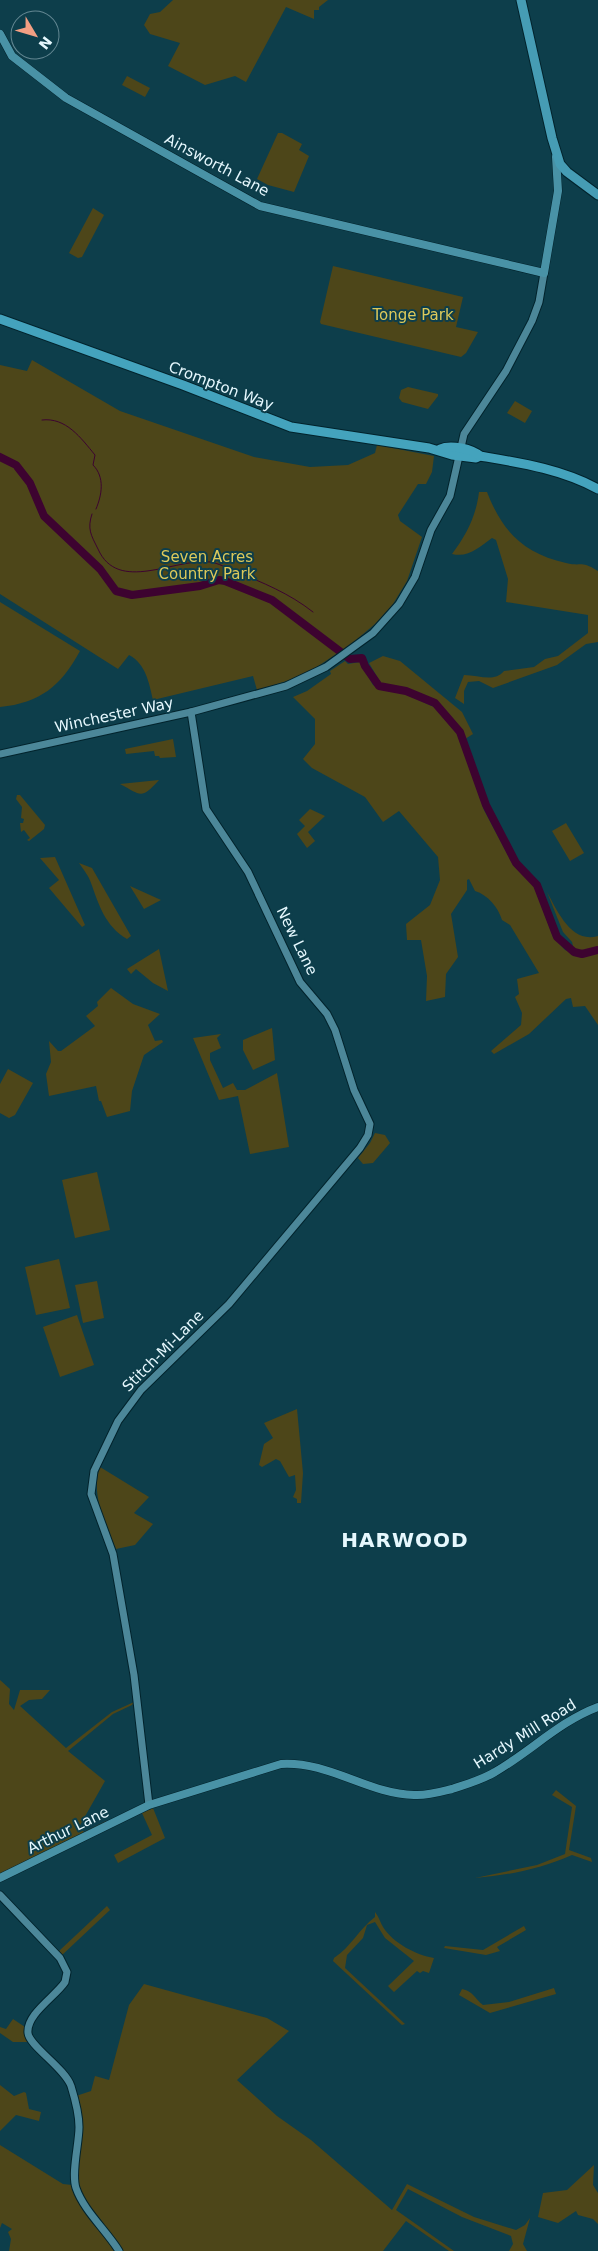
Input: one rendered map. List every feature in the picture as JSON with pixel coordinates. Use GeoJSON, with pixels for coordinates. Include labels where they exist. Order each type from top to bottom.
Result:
{"type":"FeatureCollection","features":[{"type":"Feature","properties":{"kind":"highway","name":"Crompton Way"},"geometry":{"type":"LineString","coordinates":[[0,318],[291,427],[440,449],[444,453],[459,452],[476,458],[480,456],[557,471],[598,489]]}},
{"type":"Feature","properties":{"kind":"main road"},"geometry":{"type":"LineString","coordinates":[[521,0],[560,164],[598,195]]}},
{"type":"Feature","properties":{"kind":"main road","name":"Ainsworth Lane"},"geometry":{"type":"LineString","coordinates":[[0,34],[12,56],[66,98],[260,206],[544,273]]}},
{"type":"Feature","properties":{"kind":"main road"},"geometry":{"type":"LineString","coordinates":[[544,273],[553,224],[558,180],[557,153]]}},
{"type":"Feature","properties":{"kind":"main road"},"geometry":{"type":"LineString","coordinates":[[558,180],[567,169]]}},
{"type":"Feature","properties":{"kind":"main road","name":"Hardy Mill Road"},"geometry":{"type":"LineString","coordinates":[[148,1806],[273,1766],[288,1764],[321,1768],[398,1793],[416,1795],[440,1792],[495,1773],[574,1719],[598,1707]]}},
{"type":"Feature","properties":{"kind":"main road","name":"Arthur Lane"},"geometry":{"type":"LineString","coordinates":[[0,1878],[148,1806]]}},
{"type":"Feature","properties":{"kind":"street","name":"Winchester Way"},"geometry":{"type":"LineString","coordinates":[[0,754],[234,702],[286,686],[310,676],[359,645],[386,619],[411,585],[430,530],[450,496],[459,452],[466,430],[506,371],[532,320],[539,302],[544,273]]}},
{"type":"Feature","properties":{"kind":"street","name":"New Lane"},"geometry":{"type":"LineString","coordinates":[[191,712],[208,814],[248,872],[300,982],[324,1010],[332,1024],[354,1090],[366,1116]]}},
{"type":"Feature","properties":{"kind":"street","name":"Stitch-Mi-Lane"},"geometry":{"type":"LineString","coordinates":[[148,1806],[134,1675],[113,1554],[91,1494],[94,1471],[118,1422],[141,1390],[229,1304],[363,1144],[368,1135],[370,1124],[366,1116]]}},
{"type":"Feature","properties":{"kind":"street"},"geometry":{"type":"LineString","coordinates":[[0,1896],[60,1958],[66,1967],[67,1977],[65,1982],[39,2010],[29,2026],[28,2034],[56,2064],[70,2084],[79,2119],[75,2186],[84,2202],[119,2251]]}},
{"type":"Feature","properties":{"kind":"green space"},"geometry":{"type":"Polygon","coordinates":[[[173,0],[328,0],[319,7],[319,10],[314,10],[314,19],[286,7],[246,82],[235,76],[205,85],[168,66],[180,43],[150,34],[144,25],[150,14],[160,12],[173,0]]]}},
{"type":"Feature","properties":{"kind":"green space"},"geometry":{"type":"Polygon","coordinates":[[[127,76],[150,88],[145,97],[122,85],[127,76]]]}},
{"type":"Feature","properties":{"kind":"green space"},"geometry":{"type":"Polygon","coordinates":[[[278,133],[282,133],[302,144],[299,150],[309,156],[294,192],[268,185],[257,179],[278,133]]]}},
{"type":"Feature","properties":{"kind":"green space"},"geometry":{"type":"Polygon","coordinates":[[[93,208],[104,215],[82,257],[78,258],[69,253],[93,208]]]}},
{"type":"Feature","properties":{"kind":"green space","name":"Tonge Park"},"geometry":{"type":"Polygon","coordinates":[[[333,266],[463,297],[456,327],[478,332],[466,353],[461,357],[321,324],[333,266]]]}},
{"type":"Feature","properties":{"kind":"green space","name":"Seven Acres Country Park"},"geometry":{"type":"Polygon","coordinates":[[[32,360],[120,411],[254,457],[310,467],[348,465],[375,453],[377,445],[434,456],[432,472],[426,484],[418,484],[398,515],[400,521],[422,537],[407,581],[393,604],[375,624],[350,645],[303,676],[257,690],[253,676],[153,700],[146,674],[135,659],[129,655],[118,669],[0,594],[0,365],[27,371],[32,360]]]}},
{"type":"Feature","properties":{"kind":"green space"},"geometry":{"type":"Polygon","coordinates":[[[408,387],[438,394],[438,396],[428,409],[402,402],[399,398],[401,390],[408,387]]]}},
{"type":"Feature","properties":{"kind":"green space"},"geometry":{"type":"Polygon","coordinates":[[[515,401],[532,411],[525,423],[507,413],[515,401]]]}},
{"type":"Feature","properties":{"kind":"green space"},"geometry":{"type":"Polygon","coordinates":[[[479,492],[487,492],[500,519],[508,530],[527,547],[551,559],[584,565],[598,571],[598,642],[586,644],[557,665],[493,688],[479,681],[468,682],[464,691],[464,704],[455,698],[464,675],[491,678],[500,675],[504,671],[534,667],[545,659],[558,656],[588,633],[588,615],[506,602],[508,579],[496,540],[492,538],[469,553],[452,554],[470,524],[476,509],[479,492]]]}},
{"type":"Feature","properties":{"kind":"green space"},"geometry":{"type":"Polygon","coordinates":[[[0,602],[80,651],[65,674],[48,691],[27,701],[0,707],[0,602]]]}},
{"type":"Feature","properties":{"kind":"green space"},"geometry":{"type":"Polygon","coordinates":[[[383,656],[400,661],[462,712],[473,734],[465,739],[450,716],[431,700],[420,694],[396,686],[382,685],[369,663],[383,656]]]}},
{"type":"Feature","properties":{"kind":"green space"},"geometry":{"type":"Polygon","coordinates":[[[345,661],[348,664],[360,662],[373,685],[383,690],[405,694],[434,707],[458,735],[484,810],[513,865],[534,886],[553,937],[565,950],[575,954],[572,942],[563,932],[547,892],[566,924],[580,935],[588,937],[598,936],[598,1025],[585,1006],[573,1007],[571,998],[566,999],[529,1034],[494,1054],[491,1051],[521,1025],[522,1013],[515,997],[519,994],[517,979],[539,973],[510,925],[502,920],[495,906],[488,899],[475,891],[469,879],[467,880],[467,890],[451,914],[458,957],[446,974],[445,997],[426,1001],[427,976],[421,940],[407,940],[406,924],[430,905],[440,880],[438,857],[399,811],[383,822],[365,797],[312,768],[303,759],[315,744],[315,719],[293,697],[307,691],[331,674],[330,671],[345,661]]]}},
{"type":"Feature","properties":{"kind":"green space"},"geometry":{"type":"Polygon","coordinates":[[[173,739],[176,757],[160,758],[155,756],[154,751],[126,754],[125,749],[173,739]]]}},
{"type":"Feature","properties":{"kind":"green space"},"geometry":{"type":"Polygon","coordinates":[[[159,780],[148,791],[141,794],[120,784],[159,780]]]}},
{"type":"Feature","properties":{"kind":"green space"},"geometry":{"type":"Polygon","coordinates":[[[17,795],[20,795],[45,825],[44,829],[29,841],[27,840],[30,838],[24,830],[21,832],[20,823],[23,823],[24,819],[21,818],[22,807],[16,799],[17,795]]]}},
{"type":"Feature","properties":{"kind":"green space"},"geometry":{"type":"Polygon","coordinates":[[[310,809],[325,816],[308,832],[315,841],[307,848],[297,834],[305,826],[299,820],[310,809]]]}},
{"type":"Feature","properties":{"kind":"green space"},"geometry":{"type":"Polygon","coordinates":[[[566,823],[584,853],[570,861],[552,831],[566,823]]]}},
{"type":"Feature","properties":{"kind":"green space"},"geometry":{"type":"Polygon","coordinates":[[[55,857],[85,925],[82,927],[49,888],[59,880],[40,858],[55,857]]]}},
{"type":"Feature","properties":{"kind":"green space"},"geometry":{"type":"Polygon","coordinates":[[[79,863],[92,868],[131,936],[127,939],[119,934],[108,921],[100,907],[89,878],[79,863]]]}},
{"type":"Feature","properties":{"kind":"green space"},"geometry":{"type":"Polygon","coordinates":[[[130,886],[161,900],[144,909],[130,886]]]}},
{"type":"Feature","properties":{"kind":"green space"},"geometry":{"type":"Polygon","coordinates":[[[159,949],[168,991],[153,983],[136,969],[131,974],[127,969],[159,949]]]}},
{"type":"Feature","properties":{"kind":"green space"},"geometry":{"type":"Polygon","coordinates":[[[111,988],[133,1004],[160,1014],[148,1025],[155,1041],[162,1040],[163,1042],[144,1055],[132,1091],[130,1111],[107,1117],[101,1101],[99,1101],[96,1086],[49,1096],[46,1074],[51,1062],[49,1041],[58,1051],[61,1051],[95,1026],[86,1016],[98,1006],[97,1002],[111,988]]]}},
{"type":"Feature","properties":{"kind":"green space"},"geometry":{"type":"Polygon","coordinates":[[[272,1028],[275,1060],[253,1070],[243,1050],[243,1040],[272,1028]]]}},
{"type":"Feature","properties":{"kind":"green space"},"geometry":{"type":"Polygon","coordinates":[[[221,1034],[217,1038],[221,1048],[210,1053],[210,1060],[223,1088],[233,1083],[237,1090],[245,1090],[277,1073],[289,1147],[250,1154],[238,1096],[219,1100],[193,1038],[221,1034]]]}},
{"type":"Feature","properties":{"kind":"green space"},"geometry":{"type":"Polygon","coordinates":[[[8,1069],[33,1083],[15,1115],[9,1118],[0,1113],[0,1084],[8,1069]]]}},
{"type":"Feature","properties":{"kind":"green space"},"geometry":{"type":"Polygon","coordinates":[[[375,1133],[385,1135],[390,1143],[373,1163],[363,1164],[358,1158],[375,1133]]]}},
{"type":"Feature","properties":{"kind":"green space"},"geometry":{"type":"Polygon","coordinates":[[[97,1172],[110,1230],[75,1238],[62,1180],[97,1172]]]}},
{"type":"Feature","properties":{"kind":"green space"},"geometry":{"type":"Polygon","coordinates":[[[59,1259],[70,1308],[36,1315],[25,1267],[59,1259]]]}},
{"type":"Feature","properties":{"kind":"green space"},"geometry":{"type":"Polygon","coordinates":[[[97,1281],[104,1318],[83,1323],[75,1285],[97,1281]]]}},
{"type":"Feature","properties":{"kind":"green space"},"geometry":{"type":"Polygon","coordinates":[[[77,1315],[94,1365],[60,1377],[43,1327],[77,1315]]]}},
{"type":"Feature","properties":{"kind":"green space"},"geometry":{"type":"Polygon","coordinates":[[[297,1409],[303,1473],[301,1503],[297,1503],[297,1499],[293,1497],[296,1490],[295,1475],[289,1477],[280,1461],[276,1459],[262,1467],[259,1465],[264,1444],[273,1438],[264,1423],[297,1409]]]}},
{"type":"Feature","properties":{"kind":"green space"},"geometry":{"type":"Polygon","coordinates":[[[100,1467],[149,1497],[134,1513],[153,1524],[135,1545],[116,1549],[100,1509],[97,1477],[100,1467]]]}},
{"type":"Feature","properties":{"kind":"green space"},"geometry":{"type":"Polygon","coordinates":[[[0,1680],[10,1689],[9,1704],[14,1710],[20,1690],[50,1690],[42,1699],[29,1700],[20,1706],[66,1748],[112,1712],[134,1702],[132,1705],[113,1714],[68,1751],[105,1781],[79,1827],[84,1832],[106,1821],[106,1823],[0,1874],[0,1680]]]}},
{"type":"Feature","properties":{"kind":"green space"},"geometry":{"type":"Polygon","coordinates":[[[556,1790],[576,1806],[569,1850],[591,1858],[592,1862],[572,1855],[525,1871],[475,1878],[537,1865],[565,1854],[572,1807],[552,1795],[556,1790]]]}},
{"type":"Feature","properties":{"kind":"green space"},"geometry":{"type":"Polygon","coordinates":[[[153,1808],[165,1838],[118,1863],[114,1855],[152,1835],[142,1813],[153,1808]]]}},
{"type":"Feature","properties":{"kind":"green space"},"geometry":{"type":"Polygon","coordinates":[[[107,1906],[110,1910],[61,1956],[42,1935],[59,1951],[107,1906]]]}},
{"type":"Feature","properties":{"kind":"green space"},"geometry":{"type":"Polygon","coordinates":[[[375,1912],[387,1933],[399,1943],[420,1954],[434,1958],[429,1973],[417,1971],[394,1992],[388,1986],[414,1961],[385,1938],[375,1922],[367,1925],[363,1938],[347,1955],[345,1968],[405,2024],[402,2025],[333,1961],[334,1958],[345,1949],[364,1927],[375,1917],[375,1912]]]}},
{"type":"Feature","properties":{"kind":"green space"},"geometry":{"type":"Polygon","coordinates":[[[524,1926],[526,1930],[497,1947],[500,1951],[486,1955],[444,1948],[445,1946],[483,1950],[524,1926]]]}},
{"type":"Feature","properties":{"kind":"green space"},"geometry":{"type":"Polygon","coordinates":[[[144,1984],[267,2018],[289,2031],[237,2080],[277,2116],[311,2140],[392,2210],[407,2184],[474,2217],[516,2230],[525,2225],[530,2218],[523,2244],[527,2251],[509,2251],[513,2244],[511,2236],[462,2217],[408,2189],[396,2210],[454,2251],[449,2251],[406,2221],[383,2251],[9,2251],[11,2239],[8,2232],[12,2229],[2,2223],[0,2228],[0,2145],[63,2184],[72,2185],[77,2180],[76,2096],[91,2091],[95,2076],[109,2080],[129,2005],[144,1984]]]}},
{"type":"Feature","properties":{"kind":"green space"},"geometry":{"type":"Polygon","coordinates":[[[554,1988],[556,1994],[490,2013],[459,1995],[462,1989],[466,1990],[483,2005],[509,2002],[554,1988]]]}},
{"type":"Feature","properties":{"kind":"green space"},"geometry":{"type":"Polygon","coordinates":[[[13,2019],[25,2027],[29,2042],[13,2042],[0,2033],[0,2027],[6,2029],[13,2019]]]}},
{"type":"Feature","properties":{"kind":"green space"},"geometry":{"type":"Polygon","coordinates":[[[0,2085],[14,2096],[26,2093],[29,2109],[41,2112],[39,2121],[16,2115],[0,2131],[0,2085]]]}},
{"type":"Feature","properties":{"kind":"green space"},"geometry":{"type":"Polygon","coordinates":[[[594,2165],[593,2185],[598,2193],[598,2224],[593,2219],[578,2215],[576,2211],[558,2223],[538,2217],[543,2193],[567,2190],[594,2165]]]}},
{"type":"Feature","properties":{"kind":"waterway"},"geometry":{"type":"LineString","coordinates":[[42,420],[51,420],[66,425],[95,455],[93,465],[101,481],[100,498],[96,509]]}},
{"type":"Feature","properties":{"kind":"waterway"},"geometry":{"type":"LineString","coordinates":[[0,457],[16,465],[30,483],[44,516],[100,569],[116,591],[132,595],[200,586],[219,580],[225,581],[272,600],[350,659],[362,658],[365,666],[379,686],[406,691],[435,703],[460,732],[486,805],[516,863],[537,885],[557,937],[574,952],[582,954],[598,950]]}},
{"type":"Feature","properties":{"kind":"waterway"},"geometry":{"type":"LineString","coordinates":[[92,514],[90,532],[93,540],[107,562],[119,569],[133,572],[148,571],[196,562],[210,562],[219,564],[276,589],[295,599],[313,612]]}},
{"type":"Feature","properties":{"kind":"district","name":"HARWOOD"},"geometry":{"type":"Point","coordinates":[405,1540]}}]}
